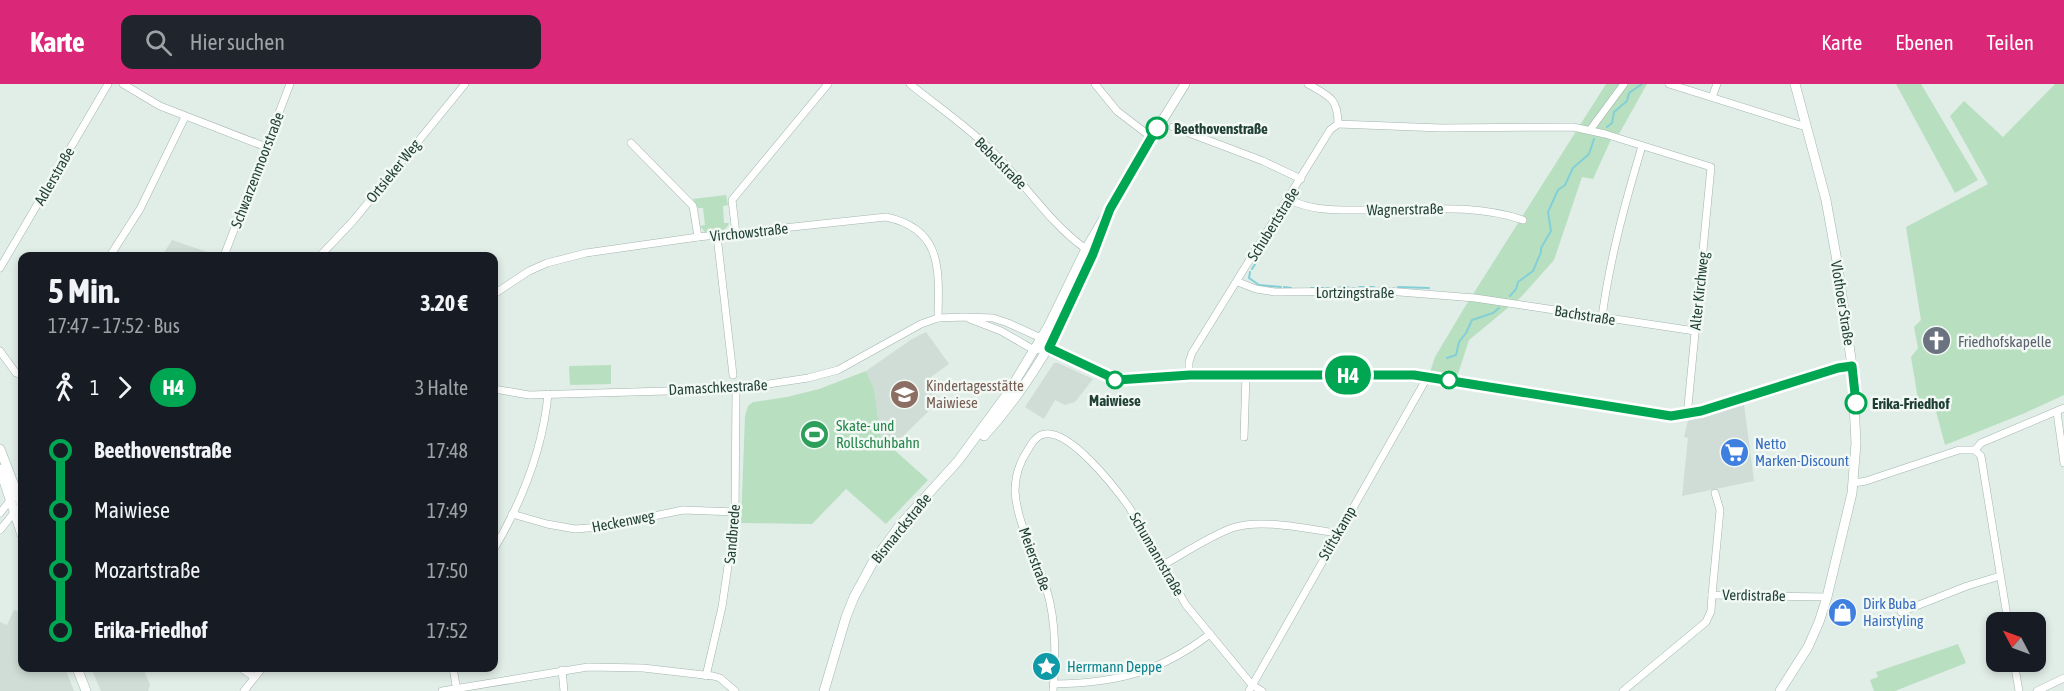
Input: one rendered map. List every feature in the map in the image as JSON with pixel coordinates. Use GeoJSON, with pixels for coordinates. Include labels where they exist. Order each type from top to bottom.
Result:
{"type":"FeatureCollection","features":[{"type":"Feature","properties":{"kind":"main road","name":"Bismarckstraße"},"geometry":{"type":"LineString","coordinates":[[958,461],[1008,393],[1034,350],[1086,249],[1151,137],[1185,84]]}},
{"type":"Feature","properties":{"kind":"main road","name":"Vlothoer Straße"},"geometry":{"type":"LineString","coordinates":[[1780,691],[1808,647],[1827,597],[1854,483],[1857,432],[1852,366],[1832,233],[1795,84]]}},
{"type":"Feature","properties":{"kind":"main road","name":"Bismarckstraße"},"geometry":{"type":"LineString","coordinates":[[822,691],[854,597],[873,562],[901,524],[1001,417],[1049,348],[1093,254],[1110,209]]}},
{"type":"Feature","properties":{"kind":"main road"},"geometry":{"type":"LineString","coordinates":[[0,449],[17,494]]}},
{"type":"Feature","properties":{"kind":"main road"},"geometry":{"type":"LineString","coordinates":[[0,469],[17,494]]}},
{"type":"Feature","properties":{"kind":"main road"},"geometry":{"type":"LineString","coordinates":[[79,672],[86,691]]}},
{"type":"Feature","properties":{"kind":"street","name":"Adlerstraße"},"geometry":{"type":"LineString","coordinates":[[0,268],[108,84]]}},
{"type":"Feature","properties":{"kind":"street"},"geometry":{"type":"LineString","coordinates":[[123,84],[185,117],[266,147]]}},
{"type":"Feature","properties":{"kind":"street","name":"Schwarzenmoorstraße"},"geometry":{"type":"LineString","coordinates":[[226,252],[290,84]]}},
{"type":"Feature","properties":{"kind":"street","name":"Ortsieker Weg"},"geometry":{"type":"LineString","coordinates":[[324,252],[353,221],[465,84]]}},
{"type":"Feature","properties":{"kind":"street"},"geometry":{"type":"LineString","coordinates":[[736,234],[732,200],[828,84]]}},
{"type":"Feature","properties":{"kind":"street","name":"Bebelstraße"},"geometry":{"type":"LineString","coordinates":[[910,84],[992,151],[1077,243],[1086,249]]}},
{"type":"Feature","properties":{"kind":"street"},"geometry":{"type":"LineString","coordinates":[[1095,84],[1118,111],[1151,137]]}},
{"type":"Feature","properties":{"kind":"street"},"geometry":{"type":"LineString","coordinates":[[1308,84],[1328,95],[1335,102],[1338,110],[1338,124],[1441,128],[1573,127],[1642,146],[1610,262],[1602,317]]}},
{"type":"Feature","properties":{"kind":"street"},"geometry":{"type":"LineString","coordinates":[[1586,129],[1624,84]]}},
{"type":"Feature","properties":{"kind":"street"},"geometry":{"type":"LineString","coordinates":[[1669,84],[1806,127]]}},
{"type":"Feature","properties":{"kind":"street"},"geometry":{"type":"LineString","coordinates":[[1712,97],[1717,84]]}},
{"type":"Feature","properties":{"kind":"street"},"geometry":{"type":"LineString","coordinates":[[113,252],[140,209],[185,117]]}},
{"type":"Feature","properties":{"kind":"street","name":"Schubertstraße"},"geometry":{"type":"LineString","coordinates":[[1190,375],[1189,362],[1192,353],[1330,130],[1338,124]]}},
{"type":"Feature","properties":{"kind":"street"},"geometry":{"type":"LineString","coordinates":[[1173,127],[1263,161],[1301,179]]}},
{"type":"Feature","properties":{"kind":"street"},"geometry":{"type":"LineString","coordinates":[[631,144],[693,206],[698,237]]}},
{"type":"Feature","properties":{"kind":"street","name":"Alter Kirchweg"},"geometry":{"type":"LineString","coordinates":[[1642,146],[1711,167],[1689,414]]}},
{"type":"Feature","properties":{"kind":"street","name":"Wagnerstraße"},"geometry":{"type":"LineString","coordinates":[[1288,200],[1326,210],[1452,209],[1490,212],[1523,220]]}},
{"type":"Feature","properties":{"kind":"street","name":"Virchowstraße"},"geometry":{"type":"LineString","coordinates":[[498,291],[529,271],[570,257],[698,237],[886,217],[911,225],[920,232],[935,253],[939,274],[938,318]]}},
{"type":"Feature","properties":{"kind":"street"},"geometry":{"type":"LineString","coordinates":[[717,236],[733,375]]}},
{"type":"Feature","properties":{"kind":"street","name":"Lortzingstraße"},"geometry":{"type":"LineString","coordinates":[[1238,282],[1256,289],[1275,292],[1387,291],[1475,298]]}},
{"type":"Feature","properties":{"kind":"street","name":"Bachstraße"},"geometry":{"type":"LineString","coordinates":[[1475,298],[1695,332]]}},
{"type":"Feature","properties":{"kind":"street","name":"Damaschkestraße"},"geometry":{"type":"LineString","coordinates":[[965,317],[1001,331],[1034,350]]}},
{"type":"Feature","properties":{"kind":"street","name":"Damaschkestraße"},"geometry":{"type":"LineString","coordinates":[[498,390],[529,395],[736,388],[808,378],[838,370],[921,324],[938,318],[993,318],[1008,322],[1041,338]]}},
{"type":"Feature","properties":{"kind":"street"},"geometry":{"type":"LineString","coordinates":[[1041,338],[1049,348],[1117,380],[1190,375],[1428,376],[1671,416],[1689,414],[1838,368],[1852,366]]}},
{"type":"Feature","properties":{"kind":"street"},"geometry":{"type":"LineString","coordinates":[[1034,350],[1049,348]]}},
{"type":"Feature","properties":{"kind":"street"},"geometry":{"type":"LineString","coordinates":[[0,351],[18,374]]}},
{"type":"Feature","properties":{"kind":"street"},"geometry":{"type":"LineString","coordinates":[[1244,436],[1246,375]]}},
{"type":"Feature","properties":{"kind":"street","name":"Stiftskamp"},"geometry":{"type":"LineString","coordinates":[[1250,688],[1428,376]]}},
{"type":"Feature","properties":{"kind":"street","name":"Sandbrede"},"geometry":{"type":"LineString","coordinates":[[706,676],[723,608],[736,512],[736,388]]}},
{"type":"Feature","properties":{"kind":"street"},"geometry":{"type":"LineString","coordinates":[[498,542],[513,514],[537,448],[548,394]]}},
{"type":"Feature","properties":{"kind":"street"},"geometry":{"type":"LineString","coordinates":[[1975,450],[1981,443],[2060,410],[2064,463]]}},
{"type":"Feature","properties":{"kind":"street","name":"Schumannstraße"},"geometry":{"type":"LineString","coordinates":[[1041,435],[1055,435],[1084,454],[1129,507],[1186,604],[1250,688],[1262,691]]}},
{"type":"Feature","properties":{"kind":"street","name":"Meierstraße"},"geometry":{"type":"LineString","coordinates":[[1041,435],[1030,445],[1019,466],[1015,489],[1018,511],[1048,591],[1052,612],[1053,688]]}},
{"type":"Feature","properties":{"kind":"street"},"geometry":{"type":"LineString","coordinates":[[1854,483],[1959,450],[1975,450],[1981,456],[2006,612]]}},
{"type":"Feature","properties":{"kind":"street","name":"Verdistraße"},"geometry":{"type":"LineString","coordinates":[[1715,493],[1720,510],[1712,595],[1827,597]]}},
{"type":"Feature","properties":{"kind":"street"},"geometry":{"type":"LineString","coordinates":[[0,513],[17,494]]}},
{"type":"Feature","properties":{"kind":"street"},"geometry":{"type":"LineString","coordinates":[[0,530],[18,508]]}},
{"type":"Feature","properties":{"kind":"street","name":"Heckenweg"},"geometry":{"type":"LineString","coordinates":[[513,514],[575,529],[683,510],[736,512]]}},
{"type":"Feature","properties":{"kind":"street"},"geometry":{"type":"LineString","coordinates":[[1163,565],[1221,533],[1244,525],[1277,526],[1337,533]]}},
{"type":"Feature","properties":{"kind":"street"},"geometry":{"type":"LineString","coordinates":[[1901,612],[1967,586],[2000,576]]}},
{"type":"Feature","properties":{"kind":"street"},"geometry":{"type":"LineString","coordinates":[[1623,691],[1706,622],[1711,611],[1712,595]]}},
{"type":"Feature","properties":{"kind":"street"},"geometry":{"type":"LineString","coordinates":[[1053,688],[1110,681],[1146,672],[1175,658],[1210,634]]}},
{"type":"Feature","properties":{"kind":"street"},"geometry":{"type":"LineString","coordinates":[[442,691],[588,667],[643,668],[706,676],[713,681],[727,684],[735,691]]}},
{"type":"Feature","properties":{"kind":"street"},"geometry":{"type":"LineString","coordinates":[[562,670],[564,691]]}},
{"type":"Feature","properties":{"kind":"street"},"geometry":{"type":"LineString","coordinates":[[247,672],[254,677]]}},
{"type":"Feature","properties":{"kind":"street"},"geometry":{"type":"LineString","coordinates":[[244,691],[258,672]]}},
{"type":"Feature","properties":{"kind":"street"},"geometry":{"type":"LineString","coordinates":[[454,672],[457,689]]}},
{"type":"Feature","properties":{"kind":"street"},"geometry":{"type":"LineString","coordinates":[[2016,672],[2019,691]]}},
{"type":"Feature","properties":{"kind":"street"},"geometry":{"type":"LineString","coordinates":[[2037,691],[2064,678]]}},
{"type":"Feature","properties":{"kind":"street"},"geometry":{"type":"LineString","coordinates":[[720,691],[727,684]]}},
{"type":"Feature","properties":{"kind":"shaded area"},"geometry":{"type":"Polygon","coordinates":[[[172,240],[207,252],[164,252],[172,240]]]}},
{"type":"Feature","properties":{"kind":"shaded area","name":"Kindertagesstätte Maiwiese"},"geometry":{"type":"Polygon","coordinates":[[[926,332],[949,364],[932,376],[926,384],[941,399],[891,448],[881,438],[874,390],[866,371],[926,332]]]}},
{"type":"Feature","properties":{"kind":"shaded area"},"geometry":{"type":"Polygon","coordinates":[[[1054,363],[1093,379],[1075,402],[1065,405],[1055,400],[1044,419],[1025,407],[1054,363]]]}},
{"type":"Feature","properties":{"kind":"shaded area"},"geometry":{"type":"Polygon","coordinates":[[[1744,404],[1754,481],[1682,496],[1688,438],[1684,437],[1688,421],[1744,404]]]}},
{"type":"Feature","properties":{"kind":"shaded area"},"geometry":{"type":"Polygon","coordinates":[[[14,610],[18,612],[18,672],[67,672],[74,691],[0,691],[0,622],[7,625],[14,610]]]}},
{"type":"Feature","properties":{"kind":"shaded area"},"geometry":{"type":"Polygon","coordinates":[[[93,672],[145,672],[150,685],[148,691],[101,691],[93,672]]]}},
{"type":"Feature","properties":{"kind":"green space"},"geometry":{"type":"Polygon","coordinates":[[[1606,84],[1647,84],[1619,134],[1614,133],[1593,179],[1582,177],[1554,260],[1521,297],[1469,340],[1457,377],[1430,372],[1435,357],[1463,310],[1606,84]]]}},
{"type":"Feature","properties":{"kind":"green space"},"geometry":{"type":"Polygon","coordinates":[[[1896,84],[1921,84],[1978,180],[1955,193],[1896,84]]]}},
{"type":"Feature","properties":{"kind":"green space","name":"Erika-Friedhof"},"geometry":{"type":"Polygon","coordinates":[[[2055,84],[2064,84],[2064,395],[1945,445],[1933,400],[1919,405],[1911,357],[1918,348],[1914,327],[1921,320],[1906,227],[1988,184],[1950,116],[1964,101],[2003,137],[2055,84]]]}},
{"type":"Feature","properties":{"kind":"green space"},"geometry":{"type":"Polygon","coordinates":[[[726,195],[728,205],[723,206],[724,223],[729,223],[728,226],[720,231],[705,232],[700,226],[705,225],[703,208],[698,208],[693,199],[726,195]]]}},
{"type":"Feature","properties":{"kind":"green space"},"geometry":{"type":"Polygon","coordinates":[[[611,365],[611,384],[570,385],[569,366],[611,365]]]}},
{"type":"Feature","properties":{"kind":"green space"},"geometry":{"type":"Polygon","coordinates":[[[866,371],[874,389],[881,438],[928,480],[886,524],[846,489],[812,524],[741,523],[745,416],[748,406],[753,402],[819,389],[866,371]]]}},
{"type":"Feature","properties":{"kind":"green space"},"geometry":{"type":"Polygon","coordinates":[[[1958,644],[1966,663],[1895,691],[1874,691],[1870,680],[1878,677],[1876,672],[1958,644]]]}},
{"type":"Feature","properties":{"kind":"waterway"},"geometry":{"type":"LineString","coordinates":[[1607,127],[1612,123],[1614,112],[1627,101],[1629,93],[1642,84]]}},
{"type":"Feature","properties":{"kind":"waterway"},"geometry":{"type":"LineString","coordinates":[[1510,296],[1518,282],[1533,271],[1541,248],[1551,231],[1548,212],[1558,190],[1565,185],[1573,168],[1589,154],[1594,139]]}},
{"type":"Feature","properties":{"kind":"waterway"},"geometry":{"type":"LineString","coordinates":[[1279,226],[1286,214]]}},
{"type":"Feature","properties":{"kind":"waterway"},"geometry":{"type":"LineString","coordinates":[[1272,236],[1276,230]]}},
{"type":"Feature","properties":{"kind":"waterway"},"geometry":{"type":"LineString","coordinates":[[1252,269],[1268,243]]}},
{"type":"Feature","properties":{"kind":"waterway"},"geometry":{"type":"LineString","coordinates":[[1250,272],[1249,278],[1259,285],[1281,287]]}},
{"type":"Feature","properties":{"kind":"waterway"},"geometry":{"type":"LineString","coordinates":[[1284,287],[1291,288]]}},
{"type":"Feature","properties":{"kind":"waterway"},"geometry":{"type":"LineString","coordinates":[[1332,288],[1348,287]]}},
{"type":"Feature","properties":{"kind":"waterway"},"geometry":{"type":"LineString","coordinates":[[1359,287],[1374,287]]}},
{"type":"Feature","properties":{"kind":"waterway"},"geometry":{"type":"LineString","coordinates":[[1398,287],[1429,288]]}},
{"type":"Feature","properties":{"kind":"waterway"},"geometry":{"type":"LineString","coordinates":[[1311,288],[1328,288]]}},
{"type":"Feature","properties":{"kind":"waterway"},"geometry":{"type":"LineString","coordinates":[[1447,358],[1456,355],[1459,342],[1472,320],[1493,313],[1499,308]]}},
{"type":"Feature","properties":{"kind":"bus line","name":"H4"},"geometry":{"type":"LineString","coordinates":[[1157,128],[1110,209],[1093,254],[1049,348],[1109,378],[1125,381],[1190,375],[1414,375],[1671,416],[1701,411],[1838,368],[1852,366],[1856,403]]}},
{"type":"Feature","properties":{"kind":"place","name":"Beethovenstraße"},"geometry":{"type":"Point","coordinates":[1157,128]}},
{"type":"Feature","properties":{"kind":"place","name":"Friedhofskapelle"},"geometry":{"type":"Point","coordinates":[1937,341]}},
{"type":"Feature","properties":{"kind":"place","name":"Maiwiese"},"geometry":{"type":"Point","coordinates":[1115,380]}},
{"type":"Feature","properties":{"kind":"place","name":"Kindertagesstätte Maiwiese"},"geometry":{"type":"Point","coordinates":[905,394]}},
{"type":"Feature","properties":{"kind":"place","name":"Erika-Friedhof"},"geometry":{"type":"Point","coordinates":[1856,403]}},
{"type":"Feature","properties":{"kind":"place","name":"Skate- und Rollschuhbahn"},"geometry":{"type":"Point","coordinates":[815,434]}},
{"type":"Feature","properties":{"kind":"place","name":"Netto Marken-Discount"},"geometry":{"type":"Point","coordinates":[1734,452]}},
{"type":"Feature","properties":{"kind":"place","name":"Dirk Buba Hairstyling"},"geometry":{"type":"Point","coordinates":[1842,612]}},
{"type":"Feature","properties":{"kind":"place","name":"Herrmann Deppe"},"geometry":{"type":"Point","coordinates":[1046,666]}}]}
